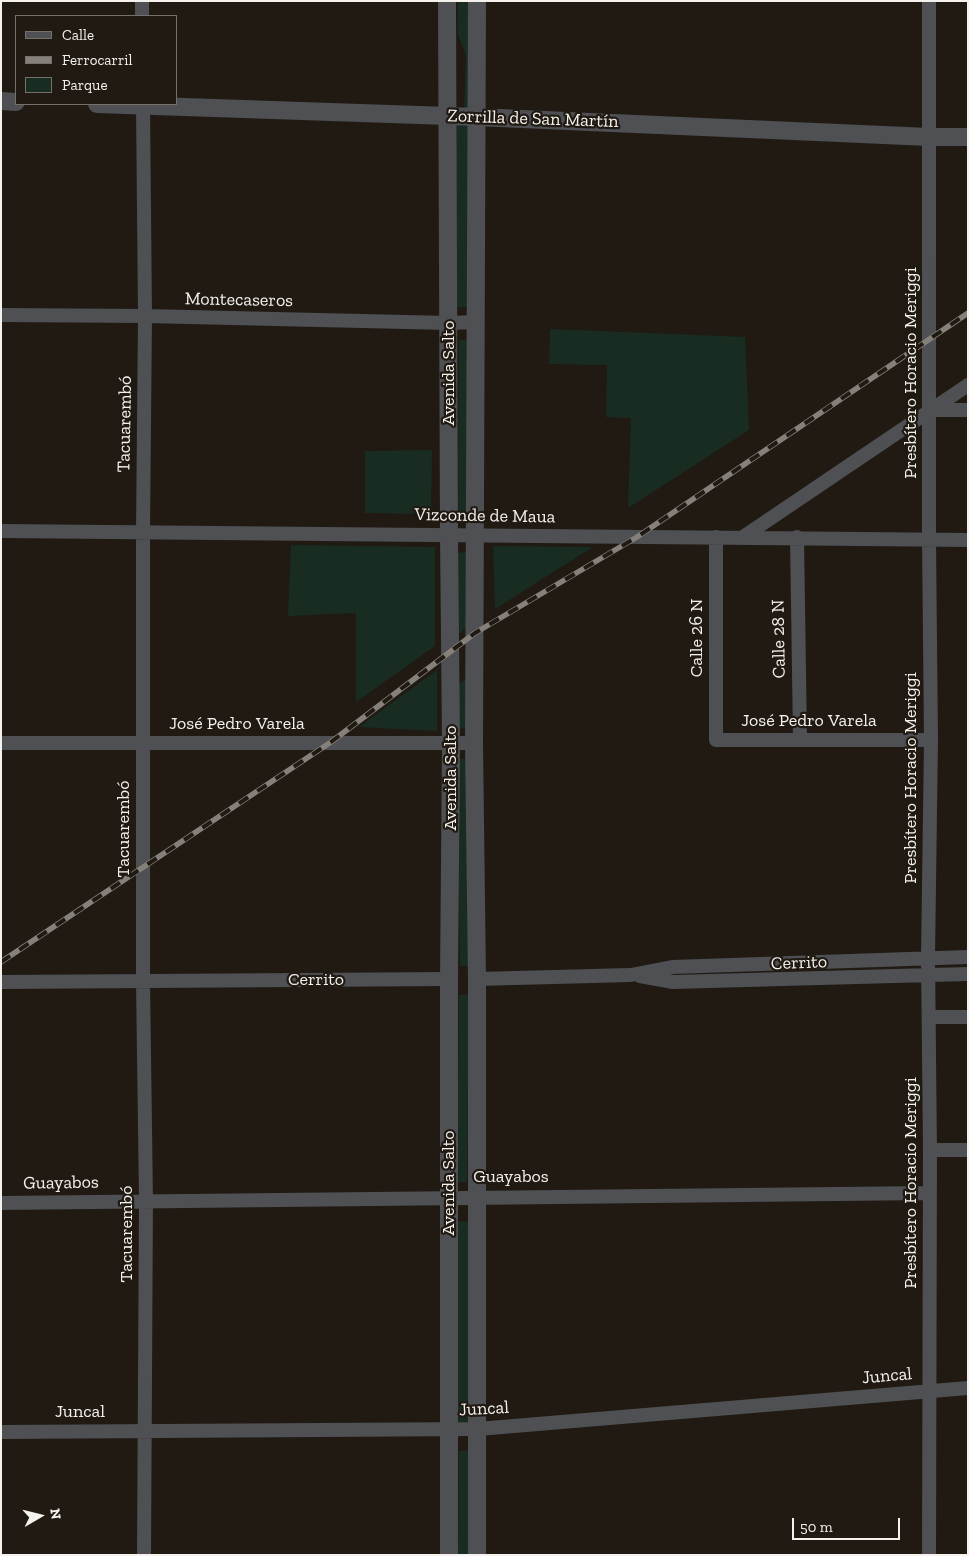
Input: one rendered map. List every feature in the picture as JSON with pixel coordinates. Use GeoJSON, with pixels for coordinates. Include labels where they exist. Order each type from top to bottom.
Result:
{"type":"FeatureCollection","features":[{"type":"Feature","properties":{"kind":"street"},"geometry":{"type":"LineString","coordinates":[[142,1],[142,15]]}},
{"type":"Feature","properties":{"kind":"street","name":"Avenida Salto"},"geometry":{"type":"LineString","coordinates":[[447,1],[448,535],[452,742],[448,1197],[449,1555]]}},
{"type":"Feature","properties":{"kind":"street","name":"Avenida Salto"},"geometry":{"type":"LineString","coordinates":[[477,1],[474,743],[477,979],[477,1555]]}},
{"type":"Feature","properties":{"kind":"street","name":"Presbítero Horacio Meriggi"},"geometry":{"type":"LineString","coordinates":[[929,1555],[930,1]]}},
{"type":"Feature","properties":{"kind":"street"},"geometry":{"type":"LineString","coordinates":[[1,101],[15,102]]}},
{"type":"Feature","properties":{"kind":"street","name":"Tacuarembó"},"geometry":{"type":"LineString","coordinates":[[143,105],[145,316],[143,981],[146,1200],[144,1555]]}},
{"type":"Feature","properties":{"kind":"street","name":"Zorrilla de San Martín"},"geometry":{"type":"LineString","coordinates":[[168,105],[929,137],[968,137]]}},
{"type":"Feature","properties":{"kind":"street","name":"Montecaseros"},"geometry":{"type":"LineString","coordinates":[[1,315],[476,322]]}},
{"type":"Feature","properties":{"kind":"street"},"geometry":{"type":"LineString","coordinates":[[743,537],[968,385]]}},
{"type":"Feature","properties":{"kind":"street"},"geometry":{"type":"LineString","coordinates":[[930,410],[968,410]]}},
{"type":"Feature","properties":{"kind":"street","name":"Vizconde de Maua"},"geometry":{"type":"LineString","coordinates":[[1,531],[968,540]]}},
{"type":"Feature","properties":{"kind":"street","name":"Calle 26 N"},"geometry":{"type":"LineString","coordinates":[[716,537],[716,740]]}},
{"type":"Feature","properties":{"kind":"street","name":"Calle 28 N"},"geometry":{"type":"LineString","coordinates":[[797,537],[800,740]]}},
{"type":"Feature","properties":{"kind":"street","name":"José Pedro Varela"},"geometry":{"type":"LineString","coordinates":[[716,740],[931,740]]}},
{"type":"Feature","properties":{"kind":"street","name":"José Pedro Varela"},"geometry":{"type":"LineString","coordinates":[[1,743],[474,743]]}},
{"type":"Feature","properties":{"kind":"street","name":"Cerrito"},"geometry":{"type":"LineString","coordinates":[[1,982],[477,979],[631,975],[672,967],[968,957]]}},
{"type":"Feature","properties":{"kind":"street","name":"Cerrito"},"geometry":{"type":"LineString","coordinates":[[631,975],[673,982],[968,974]]}},
{"type":"Feature","properties":{"kind":"street"},"geometry":{"type":"LineString","coordinates":[[929,1016],[968,1016]]}},
{"type":"Feature","properties":{"kind":"street"},"geometry":{"type":"LineString","coordinates":[[930,1150],[968,1150]]}},
{"type":"Feature","properties":{"kind":"street","name":"Guayabos"},"geometry":{"type":"LineString","coordinates":[[1,1202],[930,1193]]}},
{"type":"Feature","properties":{"kind":"street","name":"Juncal"},"geometry":{"type":"LineString","coordinates":[[1,1432],[478,1429],[968,1388]]}},
{"type":"Feature","properties":{"kind":"green space"},"geometry":{"type":"Polygon","coordinates":[[[458,1],[470,1],[471,111],[464,111],[466,56],[458,34],[458,1]]]}},
{"type":"Feature","properties":{"kind":"green space"},"geometry":{"type":"Polygon","coordinates":[[[454,125],[471,125],[469,307],[455,307],[454,125]]]}},
{"type":"Feature","properties":{"kind":"green space"},"geometry":{"type":"Polygon","coordinates":[[[550,329],[745,337],[749,430],[628,508],[631,418],[606,417],[607,365],[549,364],[550,329]]]}},
{"type":"Feature","properties":{"kind":"green space"},"geometry":{"type":"Polygon","coordinates":[[[459,340],[470,340],[469,518],[458,518],[459,340]]]}},
{"type":"Feature","properties":{"kind":"green space"},"geometry":{"type":"Polygon","coordinates":[[[432,450],[431,514],[365,513],[365,451],[432,450]]]}},
{"type":"Feature","properties":{"kind":"green space"},"geometry":{"type":"Polygon","coordinates":[[[291,545],[435,547],[435,646],[356,702],[356,613],[288,616],[291,545]]]}},
{"type":"Feature","properties":{"kind":"green space"},"geometry":{"type":"Polygon","coordinates":[[[493,546],[593,547],[495,609],[493,546]]]}},
{"type":"Feature","properties":{"kind":"green space"},"geometry":{"type":"Polygon","coordinates":[[[467,552],[468,627],[457,635],[457,553],[467,552]]]}},
{"type":"Feature","properties":{"kind":"green space"},"geometry":{"type":"Polygon","coordinates":[[[437,670],[437,731],[359,727],[437,670]]]}},
{"type":"Feature","properties":{"kind":"green space"},"geometry":{"type":"Polygon","coordinates":[[[467,677],[466,729],[458,728],[458,685],[467,677]]]}},
{"type":"Feature","properties":{"kind":"green space"},"geometry":{"type":"Polygon","coordinates":[[[457,759],[468,759],[470,966],[460,966],[457,759]]]}},
{"type":"Feature","properties":{"kind":"green space"},"geometry":{"type":"Polygon","coordinates":[[[459,995],[469,995],[467,1182],[457,1182],[459,995]]]}},
{"type":"Feature","properties":{"kind":"green space"},"geometry":{"type":"Polygon","coordinates":[[[457,1221],[469,1222],[469,1422],[457,1422],[457,1221]]]}},
{"type":"Feature","properties":{"kind":"green space"},"geometry":{"type":"Polygon","coordinates":[[[459,1451],[469,1451],[469,1555],[458,1555],[459,1451]]]}},
{"type":"Feature","properties":{"kind":"railway"},"geometry":{"type":"LineString","coordinates":[[1,962],[331,742],[475,633],[637,537],[968,313]]}}]}
